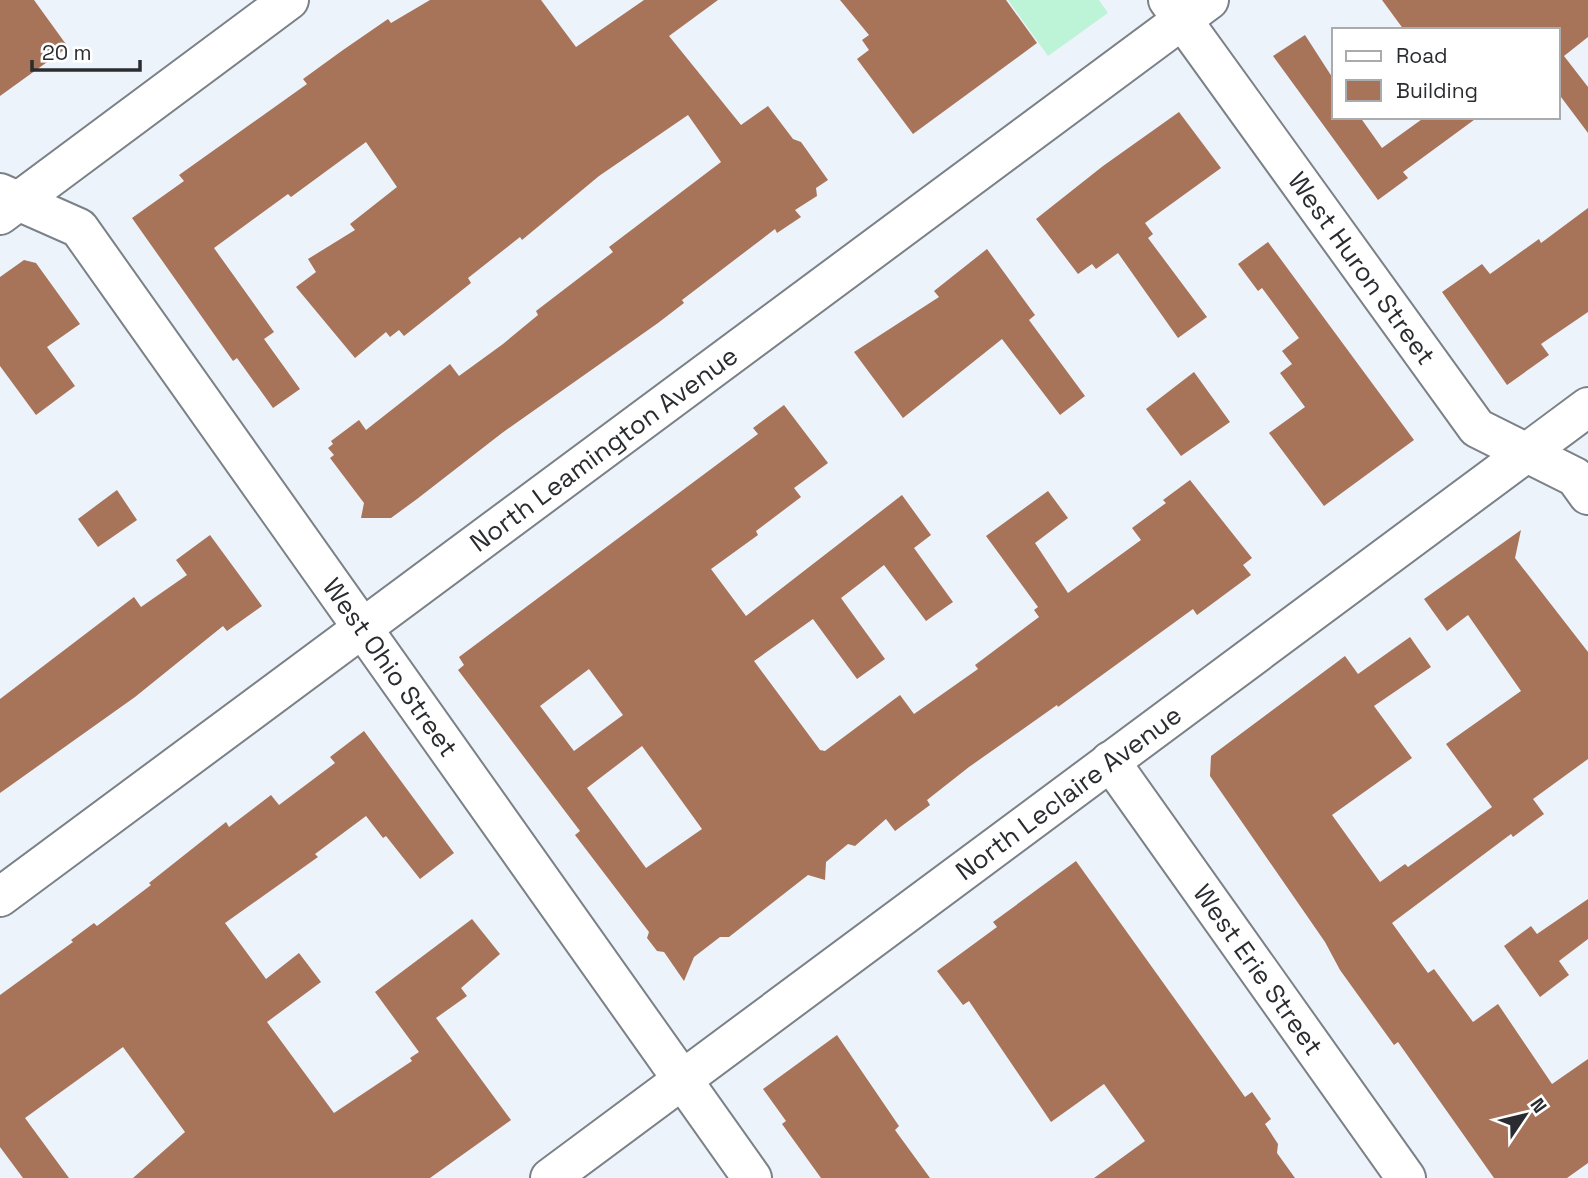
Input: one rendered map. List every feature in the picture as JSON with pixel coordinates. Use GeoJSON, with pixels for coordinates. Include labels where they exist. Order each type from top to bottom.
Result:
{"type":"FeatureCollection","features":[{"type":"Feature","properties":{"kind":"street"},"geometry":{"type":"LineString","coordinates":[[6,203],[289,0]]}},
{"type":"Feature","properties":{"kind":"street","name":"West Huron Street"},"geometry":{"type":"LineString","coordinates":[[1187,7],[1477,428],[1575,477],[1588,495]]}},
{"type":"Feature","properties":{"kind":"street","name":"North Leamington Avenue"},"geometry":{"type":"LineString","coordinates":[[0,897],[362,629],[1187,7]]}},
{"type":"Feature","properties":{"kind":"street","name":"West Ohio Street"},"geometry":{"type":"LineString","coordinates":[[6,203],[79,228],[752,1178]]}},
{"type":"Feature","properties":{"kind":"street","name":"North Leclaire Avenue"},"geometry":{"type":"LineString","coordinates":[[550,1178],[1588,407]]}},
{"type":"Feature","properties":{"kind":"street","name":"West Erie Street"},"geometry":{"type":"LineString","coordinates":[[1110,761],[1406,1178]]}},
{"type":"Feature","properties":{"kind":"green space"},"geometry":{"type":"Polygon","coordinates":[[[1008,0],[1099,0],[1108,13],[1048,56],[1008,0]]]}},
{"type":"Feature","properties":{"kind":"building"},"geometry":{"type":"Polygon","coordinates":[[[0,0],[34,0],[68,47],[0,96],[0,0]]]}},
{"type":"Feature","properties":{"kind":"building"},"geometry":{"type":"Polygon","coordinates":[[[430,0],[541,0],[576,47],[644,0],[718,0],[669,36],[741,125],[768,106],[793,139],[801,142],[828,180],[816,188],[817,196],[795,210],[801,217],[777,233],[775,229],[682,300],[684,303],[658,323],[502,433],[391,518],[361,518],[364,503],[330,458],[334,455],[328,448],[333,444],[331,441],[359,420],[366,430],[450,364],[459,376],[503,344],[538,315],[536,311],[613,252],[609,247],[721,162],[688,115],[599,176],[522,240],[520,237],[468,278],[471,283],[404,336],[399,330],[390,337],[386,332],[355,358],[296,287],[316,272],[308,259],[355,230],[350,224],[397,187],[366,142],[291,197],[288,194],[214,248],[274,332],[264,339],[300,389],[273,408],[237,358],[233,361],[132,218],[184,181],[179,175],[307,84],[303,79],[388,19],[391,23],[430,0]]]}},
{"type":"Feature","properties":{"kind":"building"},"geometry":{"type":"Polygon","coordinates":[[[840,0],[1006,0],[1037,43],[913,134],[857,59],[869,50],[862,40],[869,35],[840,0]]]}},
{"type":"Feature","properties":{"kind":"building"},"geometry":{"type":"Polygon","coordinates":[[[1382,0],[1588,0],[1588,37],[1564,56],[1588,87],[1588,133],[1560,96],[1560,28],[1403,28],[1382,0]]]}},
{"type":"Feature","properties":{"kind":"building"},"geometry":{"type":"Polygon","coordinates":[[[1305,35],[1332,77],[1332,119],[1361,119],[1382,148],[1422,119],[1475,119],[1403,172],[1408,178],[1378,200],[1273,56],[1305,35]]]}},
{"type":"Feature","properties":{"kind":"building"},"geometry":{"type":"Polygon","coordinates":[[[1179,112],[1221,168],[1145,223],[1153,234],[1148,238],[1207,317],[1178,338],[1118,253],[1096,269],[1092,264],[1078,274],[1036,219],[1103,166],[1179,112]]]}},
{"type":"Feature","properties":{"kind":"building"},"geometry":{"type":"Polygon","coordinates":[[[1588,208],[1588,312],[1541,344],[1549,355],[1507,385],[1442,292],[1482,264],[1490,274],[1539,239],[1541,243],[1588,208]]]}},
{"type":"Feature","properties":{"kind":"building"},"geometry":{"type":"Polygon","coordinates":[[[1268,242],[1414,440],[1324,506],[1269,433],[1305,407],[1280,373],[1292,364],[1282,351],[1299,338],[1262,288],[1258,291],[1238,264],[1268,242]]]}},
{"type":"Feature","properties":{"kind":"building"},"geometry":{"type":"Polygon","coordinates":[[[987,249],[1035,315],[1029,320],[1085,396],[1060,415],[1002,339],[903,418],[854,352],[939,297],[934,291],[987,249]]]}},
{"type":"Feature","properties":{"kind":"building"},"geometry":{"type":"Polygon","coordinates":[[[24,260],[36,263],[80,324],[47,347],[75,386],[36,415],[0,366],[0,277],[24,260]]]}},
{"type":"Feature","properties":{"kind":"building"},"geometry":{"type":"Polygon","coordinates":[[[1194,372],[1230,422],[1181,456],[1146,409],[1194,372]]]}},
{"type":"Feature","properties":{"kind":"building"},"geometry":{"type":"Polygon","coordinates":[[[784,405],[828,463],[794,488],[801,497],[756,531],[758,535],[711,569],[746,616],[902,495],[931,535],[914,548],[953,602],[926,621],[884,565],[841,598],[885,659],[857,679],[813,619],[754,661],[820,750],[825,751],[900,695],[914,714],[978,669],[975,665],[1039,617],[1034,610],[1038,607],[986,536],[1048,491],[1068,518],[1035,543],[1068,593],[1141,540],[1132,528],[1166,503],[1163,500],[1190,480],[1252,558],[1243,565],[1251,575],[1197,615],[1193,609],[1058,707],[1057,705],[969,767],[927,800],[930,805],[895,831],[886,819],[855,846],[848,844],[826,862],[825,880],[808,875],[729,937],[720,937],[694,957],[684,981],[664,952],[657,951],[647,938],[649,932],[575,835],[580,831],[458,670],[464,665],[459,657],[758,434],[753,428],[784,405]],[[589,669],[540,706],[574,751],[623,715],[589,669]],[[642,746],[587,788],[646,868],[702,829],[642,746]]]}},
{"type":"Feature","properties":{"kind":"building"},"geometry":{"type":"Polygon","coordinates":[[[117,490],[137,520],[98,547],[78,519],[117,490]]]}},
{"type":"Feature","properties":{"kind":"building"},"geometry":{"type":"Polygon","coordinates":[[[1521,530],[1515,558],[1588,652],[1588,759],[1533,799],[1544,814],[1513,837],[1511,834],[1392,923],[1428,973],[1434,969],[1473,1022],[1498,1004],[1552,1084],[1588,1059],[1588,1163],[1567,1178],[1494,1178],[1398,1042],[1394,1045],[1340,970],[1325,942],[1210,776],[1211,756],[1345,656],[1358,674],[1410,637],[1431,667],[1374,706],[1412,758],[1332,815],[1380,882],[1405,864],[1408,867],[1492,807],[1446,744],[1521,691],[1468,615],[1447,631],[1424,599],[1521,530]]]}},
{"type":"Feature","properties":{"kind":"building"},"geometry":{"type":"Polygon","coordinates":[[[210,535],[262,606],[227,631],[223,626],[135,697],[0,793],[0,699],[134,597],[141,607],[187,575],[176,560],[210,535]]]}},
{"type":"Feature","properties":{"kind":"building"},"geometry":{"type":"Polygon","coordinates":[[[364,731],[454,853],[420,879],[386,836],[383,838],[366,816],[315,854],[318,857],[225,923],[266,979],[299,953],[321,982],[267,1022],[334,1113],[412,1061],[410,1058],[419,1052],[375,992],[472,919],[500,954],[461,988],[467,996],[436,1018],[511,1120],[430,1178],[133,1178],[185,1132],[123,1047],[25,1118],[69,1178],[23,1178],[0,1147],[0,995],[73,942],[71,940],[94,923],[97,926],[151,885],[149,883],[226,822],[229,827],[271,795],[279,805],[335,763],[330,757],[364,731]]]}},
{"type":"Feature","properties":{"kind":"building"},"geometry":{"type":"Polygon","coordinates":[[[1076,861],[1245,1097],[1252,1092],[1271,1119],[1265,1124],[1278,1144],[1277,1153],[1295,1178],[1094,1178],[1145,1141],[1104,1084],[1051,1122],[969,1001],[963,1005],[937,971],[997,927],[993,922],[1076,861]]]}},
{"type":"Feature","properties":{"kind":"building"},"geometry":{"type":"Polygon","coordinates":[[[1588,899],[1588,939],[1559,961],[1569,975],[1540,997],[1504,946],[1531,926],[1537,934],[1588,899]]]}},
{"type":"Feature","properties":{"kind":"building"},"geometry":{"type":"Polygon","coordinates":[[[837,1035],[899,1126],[895,1130],[930,1178],[821,1178],[782,1124],[786,1121],[763,1089],[837,1035]]]}}]}
